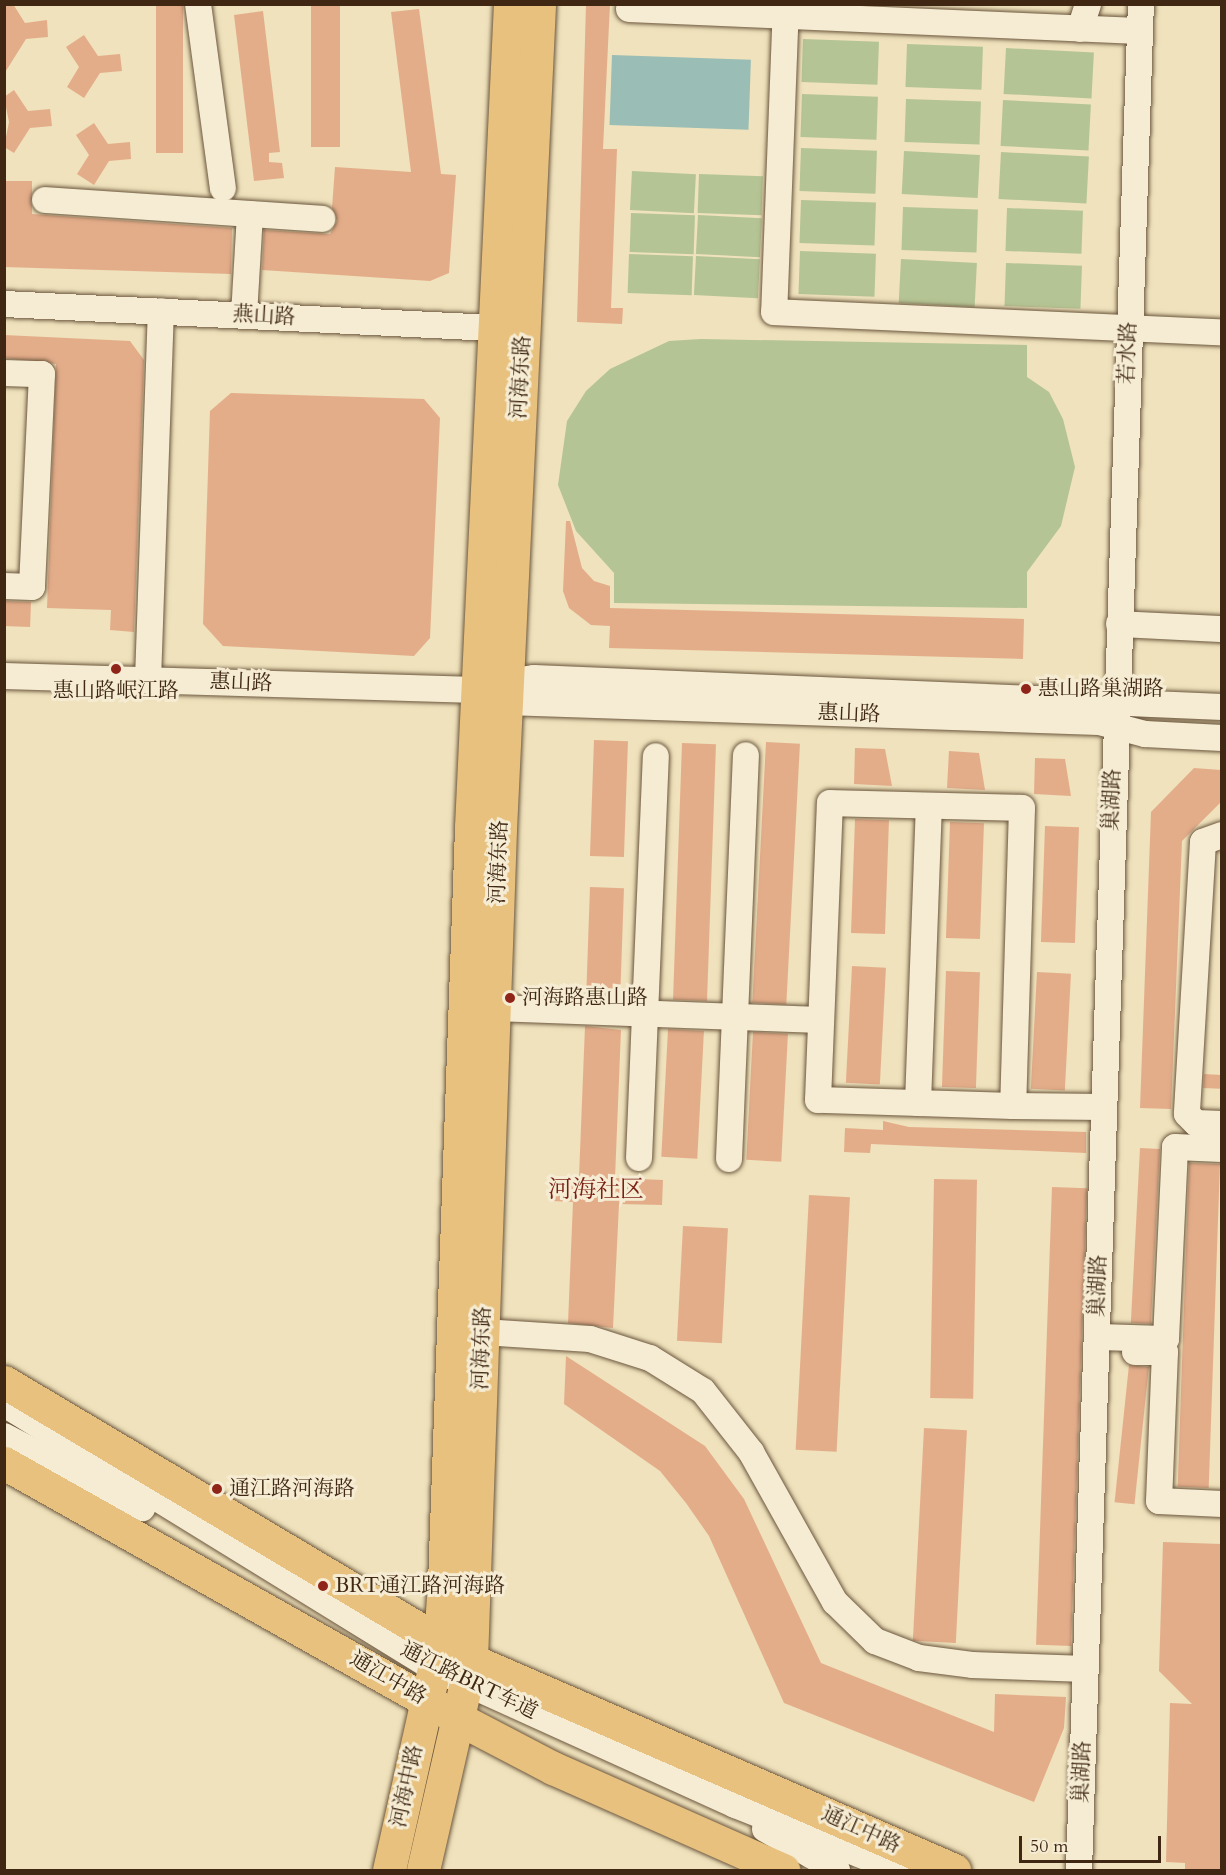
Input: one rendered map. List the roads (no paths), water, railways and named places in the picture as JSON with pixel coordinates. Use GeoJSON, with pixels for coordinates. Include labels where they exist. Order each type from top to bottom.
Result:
{"type":"FeatureCollection","features":[{"type":"Feature","properties":{"kind":"main road","name":"河海东路"},"geometry":{"type":"LineString","coordinates":[[466,1690],[483,1332],[494,1008],[497,690],[509,328],[510,4]]}},
{"type":"Feature","properties":{"kind":"main road","name":"河海东路"},"geometry":{"type":"LineString","coordinates":[[509,328],[539,4]]}},
{"type":"Feature","properties":{"kind":"main road","name":"河海东路"},"geometry":{"type":"LineString","coordinates":[[432,1672],[497,690]]}},
{"type":"Feature","properties":{"kind":"main road","name":"通江中路"},"geometry":{"type":"LineString","coordinates":[[4,1382],[432,1672]]}},
{"type":"Feature","properties":{"kind":"main road","name":"通江中路"},"geometry":{"type":"LineString","coordinates":[[4,1463],[466,1690],[954,1870]]}},
{"type":"Feature","properties":{"kind":"main road"},"geometry":{"type":"LineString","coordinates":[[432,1672],[466,1690]]}},
{"type":"Feature","properties":{"kind":"main road","name":"河海中路"},"geometry":{"type":"LineString","coordinates":[[388,1870],[432,1672]]}},
{"type":"Feature","properties":{"kind":"main road","name":"通江中路"},"geometry":{"type":"LineString","coordinates":[[466,1690],[553,1768],[783,1870]]}},
{"type":"Feature","properties":{"kind":"main road","name":"河海中路"},"geometry":{"type":"LineString","coordinates":[[423,1870],[466,1690]]}},
{"type":"Feature","properties":{"kind":"street"},"geometry":{"type":"LineString","coordinates":[[198,4],[223,188]]}},
{"type":"Feature","properties":{"kind":"street"},"geometry":{"type":"LineString","coordinates":[[1080,28],[1088,4]]}},
{"type":"Feature","properties":{"kind":"street","name":"若水路"},"geometry":{"type":"LineString","coordinates":[[1115,714],[1141,4]]}},
{"type":"Feature","properties":{"kind":"street"},"geometry":{"type":"LineString","coordinates":[[629,9],[786,10],[1140,31]]}},
{"type":"Feature","properties":{"kind":"street"},"geometry":{"type":"LineString","coordinates":[[786,10],[774,312],[1221,332]]}},
{"type":"Feature","properties":{"kind":"street"},"geometry":{"type":"LineString","coordinates":[[45,201],[322,219]]}},
{"type":"Feature","properties":{"kind":"street"},"geometry":{"type":"LineString","coordinates":[[244,315],[250,214]]}},
{"type":"Feature","properties":{"kind":"street","name":"燕山路"},"geometry":{"type":"LineString","coordinates":[[4,304],[509,328]]}},
{"type":"Feature","properties":{"kind":"street"},"geometry":{"type":"LineString","coordinates":[[148,680],[161,312]]}},
{"type":"Feature","properties":{"kind":"street"},"geometry":{"type":"LineString","coordinates":[[4,373],[42,374],[32,587],[4,586]]}},
{"type":"Feature","properties":{"kind":"street"},"geometry":{"type":"LineString","coordinates":[[1119,624],[1221,629]]}},
{"type":"Feature","properties":{"kind":"street","name":"惠山路"},"geometry":{"type":"LineString","coordinates":[[4,676],[497,690],[1115,714],[1221,707]]}},
{"type":"Feature","properties":{"kind":"street","name":"惠山路"},"geometry":{"type":"LineString","coordinates":[[1115,714],[1144,734],[1221,738]]}},
{"type":"Feature","properties":{"kind":"street","name":"巢湖路"},"geometry":{"type":"LineString","coordinates":[[1079,1870],[1115,714]]}},
{"type":"Feature","properties":{"kind":"street"},"geometry":{"type":"LineString","coordinates":[[729,1159],[746,755]]}},
{"type":"Feature","properties":{"kind":"street"},"geometry":{"type":"LineString","coordinates":[[639,1158],[656,756]]}},
{"type":"Feature","properties":{"kind":"street"},"geometry":{"type":"LineString","coordinates":[[1013,1106],[1022,808],[830,803],[818,1100],[1013,1106],[1103,1107]]}},
{"type":"Feature","properties":{"kind":"street"},"geometry":{"type":"LineString","coordinates":[[918,1103],[929,806]]}},
{"type":"Feature","properties":{"kind":"street"},"geometry":{"type":"LineString","coordinates":[[1221,835],[1203,842],[1187,1114],[1196,1123],[1221,1124]]}},
{"type":"Feature","properties":{"kind":"street"},"geometry":{"type":"LineString","coordinates":[[494,1008],[821,1020]]}},
{"type":"Feature","properties":{"kind":"street"},"geometry":{"type":"LineString","coordinates":[[1096,1344],[1166,1339],[1175,1147],[1221,1149]]}},
{"type":"Feature","properties":{"kind":"street"},"geometry":{"type":"LineString","coordinates":[[483,1332],[590,1339],[650,1358],[703,1391],[751,1452],[835,1602],[875,1641],[919,1658],[972,1665],[1086,1669]]}},
{"type":"Feature","properties":{"kind":"street"},"geometry":{"type":"LineString","coordinates":[[1096,1344],[1165,1352],[1159,1501],[1221,1504]]}},
{"type":"Feature","properties":{"kind":"street","name":"通江路BRT车道"},"geometry":{"type":"LineString","coordinates":[[4,1404],[432,1672]]}},
{"type":"Feature","properties":{"kind":"street","name":"通江路BRT车道"},"geometry":{"type":"LineString","coordinates":[[4,1436],[49,1462],[181,1527],[432,1672]]}},
{"type":"Feature","properties":{"kind":"street"},"geometry":{"type":"LineString","coordinates":[[4,1453],[49,1462]]}},
{"type":"Feature","properties":{"kind":"street","name":"通江路BRT车道"},"geometry":{"type":"LineString","coordinates":[[466,1690],[679,1784],[837,1870]]}},
{"type":"Feature","properties":{"kind":"street","name":"通江路BRT车道"},"geometry":{"type":"LineString","coordinates":[[466,1690],[735,1805],[898,1870]]}},
{"type":"Feature","properties":{"kind":"water"},"geometry":{"type":"Polygon","coordinates":[[[612,55],[751,60],[748,130],[610,125],[612,55]]]}},
{"type":"Feature","properties":{"kind":"place","name":"惠山路岷江路"},"geometry":{"type":"Point","coordinates":[116,669]}},
{"type":"Feature","properties":{"kind":"place","name":"惠山路巢湖路"},"geometry":{"type":"Point","coordinates":[1026,689]}},
{"type":"Feature","properties":{"kind":"place","name":"河海路惠山路"},"geometry":{"type":"Point","coordinates":[510,998]}},
{"type":"Feature","properties":{"kind":"place","name":"通江路河海路"},"geometry":{"type":"Point","coordinates":[217,1489]}},
{"type":"Feature","properties":{"kind":"place","name":"BRT通江路河海路"},"geometry":{"type":"Point","coordinates":[323,1586]}},
{"type":"Feature","properties":{"kind":"district","name":"河海社区"},"geometry":{"type":"Point","coordinates":[596,1190]}}]}
